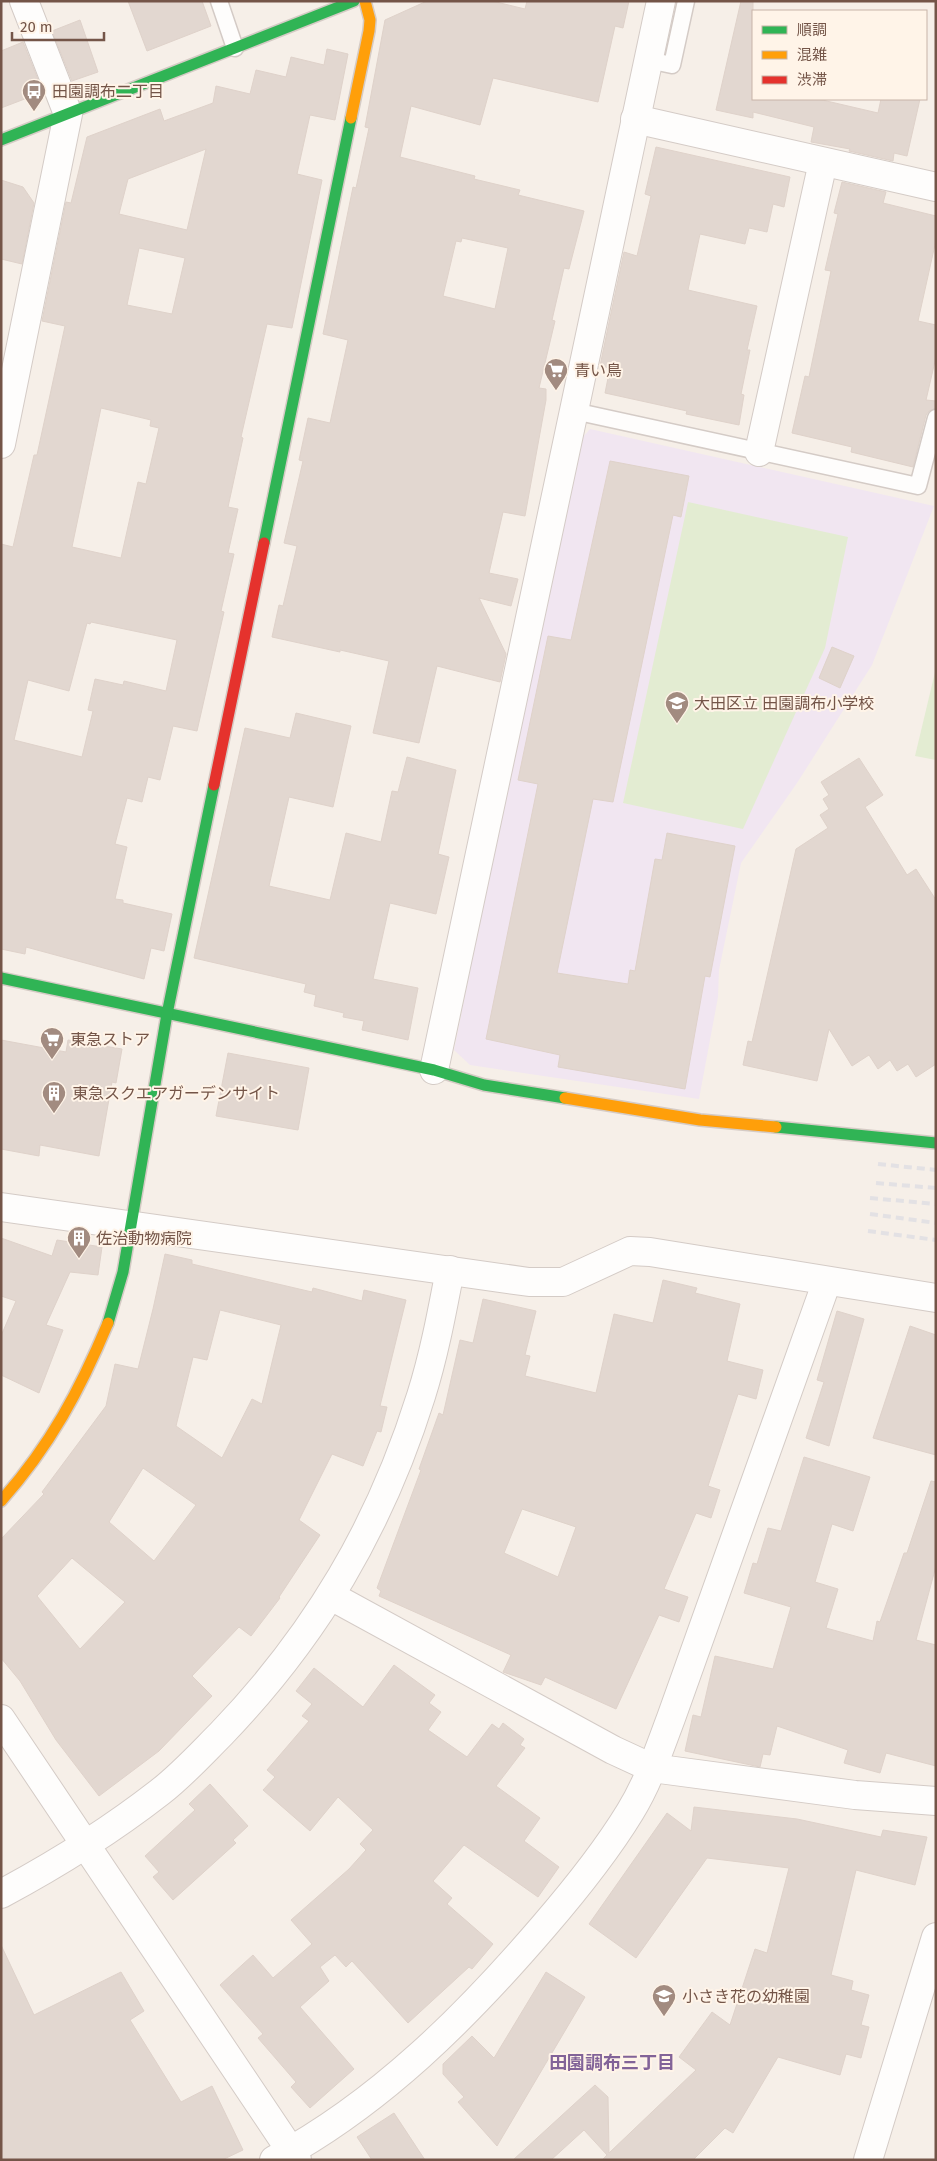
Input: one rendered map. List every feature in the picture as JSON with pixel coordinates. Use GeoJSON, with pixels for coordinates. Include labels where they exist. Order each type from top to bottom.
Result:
{"type":"FeatureCollection","features":[{"type":"Feature","properties":{"kind":"street"},"geometry":{"type":"LineString","coordinates":[[1,444],[68,114],[24,1]]}},
{"type":"Feature","properties":{"kind":"street"},"geometry":{"type":"LineString","coordinates":[[1,140],[354,1]]}},
{"type":"Feature","properties":{"kind":"street"},"geometry":{"type":"LineString","coordinates":[[1,1501],[26,1473],[52,1434],[87,1374],[109,1321],[123,1272],[167,1014],[369,31],[370,20],[366,1]]}},
{"type":"Feature","properties":{"kind":"street"},"geometry":{"type":"LineString","coordinates":[[434,1070],[661,1]]}},
{"type":"Feature","properties":{"kind":"street"},"geometry":{"type":"LineString","coordinates":[[636,119],[936,187]]}},
{"type":"Feature","properties":{"kind":"street"},"geometry":{"type":"LineString","coordinates":[[759,452],[823,162]]}},
{"type":"Feature","properties":{"kind":"street"},"geometry":{"type":"LineString","coordinates":[[1,978],[434,1070],[484,1085],[700,1120],[936,1143]]}},
{"type":"Feature","properties":{"kind":"street"},"geometry":{"type":"LineString","coordinates":[[1,1206],[529,1282],[563,1282],[630,1251],[650,1252],[936,1298]]}},
{"type":"Feature","properties":{"kind":"street"},"geometry":{"type":"LineString","coordinates":[[1,1894],[86,1845],[162,1790],[196,1759],[273,1676],[331,1596],[359,1548],[380,1506],[401,1454],[422,1395],[450,1270]]}},
{"type":"Feature","properties":{"kind":"street"},"geometry":{"type":"LineString","coordinates":[[1,1719],[278,2130],[287,2157],[388,2084],[476,2002],[511,1965],[576,1889],[608,1847],[631,1812],[652,1768],[827,1281]]}},
{"type":"Feature","properties":{"kind":"street"},"geometry":{"type":"LineString","coordinates":[[331,1596],[613,1750],[652,1768],[854,1795],[936,1801]]}},
{"type":"Feature","properties":{"kind":"street"},"geometry":{"type":"LineString","coordinates":[[868,2160],[936,1937]]}},
{"type":"Feature","properties":{"kind":"lane"},"geometry":{"type":"LineString","coordinates":[[219,1],[235,48]]}},
{"type":"Feature","properties":{"kind":"lane"},"geometry":{"type":"LineString","coordinates":[[648,60],[672,65],[686,1]]}},
{"type":"Feature","properties":{"kind":"lane"},"geometry":{"type":"LineString","coordinates":[[574,411],[918,486],[936,418]]}},
{"type":"Feature","properties":{"kind":"shaded area","name":"大田区立 田園調布小学校"},"geometry":{"type":"Polygon","coordinates":[[[590,429],[934,506],[872,665],[797,783],[741,863],[719,970],[718,997],[699,1099],[470,1065],[454,1050],[577,444],[590,429]]]}},
{"type":"Feature","properties":{"kind":"green space"},"geometry":{"type":"Polygon","coordinates":[[[688,502],[848,537],[825,648],[743,829],[623,803],[688,502]]]}},
{"type":"Feature","properties":{"kind":"green space"},"geometry":{"type":"Polygon","coordinates":[[[936,668],[936,760],[915,756],[936,668]]]}},
{"type":"Feature","properties":{"kind":"building"},"geometry":{"type":"Polygon","coordinates":[[[128,1],[202,1],[211,26],[147,51],[128,1]]]}},
{"type":"Feature","properties":{"kind":"building"},"geometry":{"type":"Polygon","coordinates":[[[427,1],[492,1],[525,9],[527,1],[629,1],[623,28],[615,26],[598,102],[493,78],[480,125],[411,106],[400,157],[475,176],[474,179],[520,190],[518,195],[584,211],[569,269],[564,268],[552,320],[555,321],[539,388],[546,389],[546,400],[525,516],[503,512],[489,573],[518,579],[511,606],[479,598],[506,654],[500,682],[437,666],[419,743],[373,733],[389,661],[272,637],[279,605],[283,606],[297,546],[284,543],[303,461],[299,460],[308,418],[330,423],[348,340],[323,334],[353,187],[356,188],[369,128],[365,127],[385,20],[427,1]],[[462,238],[461,242],[456,241],[443,296],[495,309],[508,248],[462,238]]]}},
{"type":"Feature","properties":{"kind":"building"},"geometry":{"type":"Polygon","coordinates":[[[741,1],[753,1],[752,100],[822,100],[878,113],[881,100],[920,100],[907,156],[894,153],[893,161],[849,151],[850,149],[811,142],[814,127],[753,112],[753,118],[716,110],[741,1]]]}},
{"type":"Feature","properties":{"kind":"building"},"geometry":{"type":"Polygon","coordinates":[[[80,20],[98,72],[72,81],[52,31],[80,20]]]}},
{"type":"Feature","properties":{"kind":"building"},"geometry":{"type":"Polygon","coordinates":[[[23,42],[43,92],[1,108],[1,51],[23,42]]]}},
{"type":"Feature","properties":{"kind":"building"},"geometry":{"type":"Polygon","coordinates":[[[327,49],[348,54],[335,120],[310,115],[297,174],[322,180],[292,328],[267,324],[241,437],[243,438],[228,507],[238,509],[228,553],[234,554],[221,611],[224,612],[197,731],[173,726],[160,780],[148,777],[142,802],[127,798],[115,844],[127,847],[115,899],[123,900],[123,903],[172,914],[164,951],[151,948],[144,979],[26,947],[25,954],[1,949],[1,544],[13,547],[34,455],[37,455],[65,326],[42,321],[66,202],[71,203],[87,137],[160,109],[164,121],[213,103],[216,86],[250,94],[256,70],[286,77],[291,57],[324,65],[327,49]],[[206,149],[128,179],[119,214],[187,230],[206,149]],[[139,248],[127,305],[172,314],[185,258],[139,248]],[[101,408],[72,547],[121,558],[138,482],[146,484],[159,428],[150,426],[151,420],[101,408]],[[91,622],[90,624],[87,623],[69,691],[28,680],[14,740],[82,757],[93,711],[88,710],[95,679],[123,685],[124,681],[166,691],[177,640],[91,622]]]}},
{"type":"Feature","properties":{"kind":"building"},"geometry":{"type":"Polygon","coordinates":[[[656,147],[790,177],[784,207],[773,204],[767,232],[749,228],[745,244],[700,234],[688,290],[757,306],[747,350],[750,350],[741,394],[744,395],[739,425],[686,414],[687,411],[605,393],[610,368],[600,366],[624,252],[637,256],[651,196],[645,194],[656,147]]]}},
{"type":"Feature","properties":{"kind":"building"},"geometry":{"type":"Polygon","coordinates":[[[1,180],[23,187],[34,203],[22,264],[1,259],[1,180]]]}},
{"type":"Feature","properties":{"kind":"building"},"geometry":{"type":"Polygon","coordinates":[[[842,182],[886,192],[883,203],[936,216],[936,240],[918,321],[936,325],[936,357],[926,400],[936,401],[936,408],[929,411],[926,415],[913,467],[851,452],[852,447],[792,433],[805,376],[809,377],[831,271],[825,270],[838,214],[834,213],[842,182]]]}},
{"type":"Feature","properties":{"kind":"building"},"geometry":{"type":"Polygon","coordinates":[[[610,461],[689,476],[681,517],[673,515],[613,802],[593,799],[557,973],[628,984],[630,970],[635,971],[655,859],[662,860],[667,833],[735,846],[710,977],[705,976],[685,1089],[558,1067],[560,1055],[486,1039],[538,784],[518,780],[548,636],[571,640],[610,461]]]}},
{"type":"Feature","properties":{"kind":"building"},"geometry":{"type":"Polygon","coordinates":[[[832,647],[854,656],[840,688],[819,678],[832,647]]]}},
{"type":"Feature","properties":{"kind":"building"},"geometry":{"type":"Polygon","coordinates":[[[296,713],[351,726],[333,807],[289,797],[269,886],[330,900],[346,833],[381,842],[392,791],[398,792],[407,757],[456,770],[438,854],[449,857],[436,914],[390,903],[373,979],[418,988],[408,1040],[362,1030],[364,1021],[343,1017],[344,1013],[314,1006],[316,995],[304,992],[306,984],[194,958],[245,728],[290,738],[296,713]]]}},
{"type":"Feature","properties":{"kind":"building"},"geometry":{"type":"Polygon","coordinates":[[[859,758],[883,795],[865,807],[907,875],[916,869],[936,900],[936,1064],[916,1077],[908,1064],[897,1071],[890,1060],[878,1069],[869,1055],[852,1066],[829,1029],[817,1081],[743,1065],[748,1041],[752,1042],[796,849],[828,828],[820,815],[829,809],[823,799],[829,795],[821,782],[859,758]]]}},
{"type":"Feature","properties":{"kind":"building","name":"東急スクエアガーデンサイト"},"geometry":{"type":"Polygon","coordinates":[[[1,1040],[66,1052],[68,1040],[122,1049],[116,1083],[112,1082],[99,1156],[40,1145],[39,1156],[1,1149],[1,1040]]]}},
{"type":"Feature","properties":{"kind":"building"},"geometry":{"type":"Polygon","coordinates":[[[228,1053],[309,1068],[298,1130],[216,1116],[228,1053]]]}},
{"type":"Feature","properties":{"kind":"building"},"geometry":{"type":"Polygon","coordinates":[[[1,1238],[52,1256],[57,1240],[102,1247],[98,1275],[70,1272],[46,1325],[63,1330],[39,1393],[1,1375],[1,1336],[16,1301],[1,1296],[1,1238]]]}},
{"type":"Feature","properties":{"kind":"building"},"geometry":{"type":"Polygon","coordinates":[[[165,1254],[192,1260],[192,1264],[312,1292],[313,1288],[362,1301],[364,1290],[406,1300],[380,1406],[387,1407],[381,1432],[377,1431],[363,1466],[332,1454],[299,1520],[320,1535],[280,1598],[251,1636],[239,1627],[192,1676],[212,1696],[159,1751],[99,1796],[56,1740],[20,1681],[1,1658],[1,1539],[44,1494],[42,1492],[106,1406],[115,1364],[138,1369],[165,1254]],[[220,1310],[207,1360],[193,1357],[176,1426],[222,1458],[252,1399],[262,1404],[281,1325],[220,1310]],[[143,1468],[109,1522],[154,1561],[196,1505],[143,1468]],[[72,1558],[37,1596],[80,1649],[125,1602],[72,1558]]]}},
{"type":"Feature","properties":{"kind":"building"},"geometry":{"type":"Polygon","coordinates":[[[663,1280],[697,1288],[695,1293],[740,1304],[727,1361],[763,1370],[756,1399],[738,1394],[708,1486],[720,1490],[711,1518],[696,1513],[664,1589],[688,1597],[679,1622],[659,1615],[616,1709],[545,1677],[541,1685],[503,1672],[511,1655],[379,1596],[381,1591],[377,1588],[421,1470],[419,1469],[439,1413],[443,1415],[460,1340],[473,1343],[483,1299],[536,1311],[525,1355],[530,1356],[525,1376],[596,1393],[614,1314],[653,1323],[663,1280]],[[522,1509],[504,1553],[558,1577],[576,1527],[522,1509]]]}},
{"type":"Feature","properties":{"kind":"building"},"geometry":{"type":"Polygon","coordinates":[[[837,1311],[864,1319],[829,1446],[806,1438],[824,1382],[817,1380],[837,1311]]]}},
{"type":"Feature","properties":{"kind":"building"},"geometry":{"type":"Polygon","coordinates":[[[910,1326],[936,1335],[936,1455],[873,1438],[910,1326]]]}},
{"type":"Feature","properties":{"kind":"building"},"geometry":{"type":"Polygon","coordinates":[[[804,1457],[870,1477],[853,1531],[832,1524],[815,1582],[838,1589],[826,1628],[873,1641],[877,1621],[880,1622],[904,1553],[907,1553],[931,1481],[936,1482],[936,1566],[916,1640],[936,1645],[936,1766],[886,1753],[880,1773],[844,1763],[848,1750],[777,1726],[770,1755],[763,1754],[760,1767],[685,1751],[693,1715],[701,1717],[715,1656],[773,1669],[791,1607],[744,1593],[753,1563],[757,1564],[768,1528],[781,1531],[804,1457]]]}},
{"type":"Feature","properties":{"kind":"building"},"geometry":{"type":"Polygon","coordinates":[[[394,1665],[435,1695],[429,1703],[441,1712],[428,1730],[467,1757],[492,1724],[499,1729],[503,1723],[524,1739],[520,1745],[525,1748],[496,1786],[540,1818],[524,1841],[559,1867],[538,1897],[464,1845],[433,1881],[452,1898],[447,1904],[493,1944],[472,1969],[469,1967],[408,2023],[352,1961],[346,1967],[335,1955],[320,1967],[329,1981],[300,2007],[354,2069],[310,2108],[291,2087],[296,2082],[258,2038],[263,2034],[220,1985],[253,1955],[273,1978],[312,1944],[291,1920],[349,1869],[366,1850],[360,1844],[373,1830],[338,1797],[310,1831],[263,1790],[275,1777],[267,1770],[309,1721],[302,1716],[312,1704],[296,1691],[314,1668],[363,1707],[394,1665]]]}},
{"type":"Feature","properties":{"kind":"building"},"geometry":{"type":"Polygon","coordinates":[[[210,1784],[248,1826],[233,1840],[236,1843],[173,1900],[153,1877],[159,1872],[145,1856],[195,1810],[189,1804],[210,1784]]]}},
{"type":"Feature","properties":{"kind":"building"},"geometry":{"type":"Polygon","coordinates":[[[694,1807],[797,1819],[881,1837],[883,1830],[927,1837],[915,1885],[856,1870],[831,1975],[853,1981],[851,1990],[869,1995],[861,2025],[869,2027],[861,2058],[846,2054],[840,2075],[778,2057],[733,2133],[725,2128],[693,2160],[602,2160],[607,2155],[584,2130],[551,2160],[513,2160],[595,2085],[608,2097],[609,2153],[696,2070],[679,2057],[712,2012],[730,2025],[755,1949],[767,1953],[789,1868],[707,1858],[636,1958],[589,1924],[667,1813],[691,1831],[694,1807]]]}},
{"type":"Feature","properties":{"kind":"building"},"geometry":{"type":"Polygon","coordinates":[[[1,1945],[34,2015],[121,1972],[144,2011],[130,2020],[181,2102],[212,2086],[243,2150],[222,2160],[1,2160],[1,1945]]]}},
{"type":"Feature","properties":{"kind":"building"},"geometry":{"type":"Polygon","coordinates":[[[546,1972],[585,1997],[497,2146],[458,2102],[464,2097],[443,2074],[443,2064],[472,2036],[494,2058],[546,1972]]]}},
{"type":"Feature","properties":{"kind":"building"},"geometry":{"type":"Polygon","coordinates":[[[394,2113],[425,2160],[372,2160],[357,2137],[394,2113]]]}},
{"type":"Feature","properties":{"kind":"railway"},"geometry":{"type":"LineString","coordinates":[[878,1164],[936,1170]]}},
{"type":"Feature","properties":{"kind":"railway"},"geometry":{"type":"LineString","coordinates":[[876,1183],[936,1188]]}},
{"type":"Feature","properties":{"kind":"railway"},"geometry":{"type":"LineString","coordinates":[[870,1198],[936,1204]]}},
{"type":"Feature","properties":{"kind":"railway"},"geometry":{"type":"LineString","coordinates":[[870,1214],[936,1223]]}},
{"type":"Feature","properties":{"kind":"railway"},"geometry":{"type":"LineString","coordinates":[[868,1231],[936,1240]]}},
{"type":"Feature","properties":{"kind":"traffic: fast"},"geometry":{"type":"LineString","coordinates":[[1,140],[354,1]]}},
{"type":"Feature","properties":{"kind":"traffic: fast"},"geometry":{"type":"LineString","coordinates":[[264,543],[351,118]]}},
{"type":"Feature","properties":{"kind":"traffic: fast"},"geometry":{"type":"LineString","coordinates":[[108,1323],[123,1272],[167,1014],[214,785]]}},
{"type":"Feature","properties":{"kind":"traffic: fast"},"geometry":{"type":"LineString","coordinates":[[1,978],[434,1070],[484,1085],[565,1098]]}},
{"type":"Feature","properties":{"kind":"traffic: fast"},"geometry":{"type":"LineString","coordinates":[[776,1127],[936,1143]]}},
{"type":"Feature","properties":{"kind":"traffic: slow"},"geometry":{"type":"LineString","coordinates":[[351,118],[369,31],[370,20],[365,1]]}},
{"type":"Feature","properties":{"kind":"traffic: slow"},"geometry":{"type":"LineString","coordinates":[[565,1098],[700,1120],[776,1127]]}},
{"type":"Feature","properties":{"kind":"traffic: slow"},"geometry":{"type":"LineString","coordinates":[[1,1501],[19,1480],[49,1438],[75,1394],[108,1323]]}},
{"type":"Feature","properties":{"kind":"traffic: jam"},"geometry":{"type":"LineString","coordinates":[[214,785],[264,543]]}},
{"type":"Feature","properties":{"kind":"place","name":"田園調布二丁目"},"geometry":{"type":"Point","coordinates":[34,112]}},
{"type":"Feature","properties":{"kind":"place","name":"青い鳥"},"geometry":{"type":"Point","coordinates":[556,391]}},
{"type":"Feature","properties":{"kind":"place","name":"大田区立 田園調布小学校"},"geometry":{"type":"Point","coordinates":[677,724]}},
{"type":"Feature","properties":{"kind":"place","name":"東急ストア"},"geometry":{"type":"Point","coordinates":[52,1060]}},
{"type":"Feature","properties":{"kind":"place","name":"東急スクエアガーデンサイト"},"geometry":{"type":"Point","coordinates":[54,1114]}},
{"type":"Feature","properties":{"kind":"place","name":"佐治動物病院"},"geometry":{"type":"Point","coordinates":[79,1259]}},
{"type":"Feature","properties":{"kind":"place","name":"小さき花の幼稚園"},"geometry":{"type":"Point","coordinates":[664,2017]}},
{"type":"Feature","properties":{"kind":"district","name":"田園調布三丁目"},"geometry":{"type":"Point","coordinates":[612,2063]}}]}
